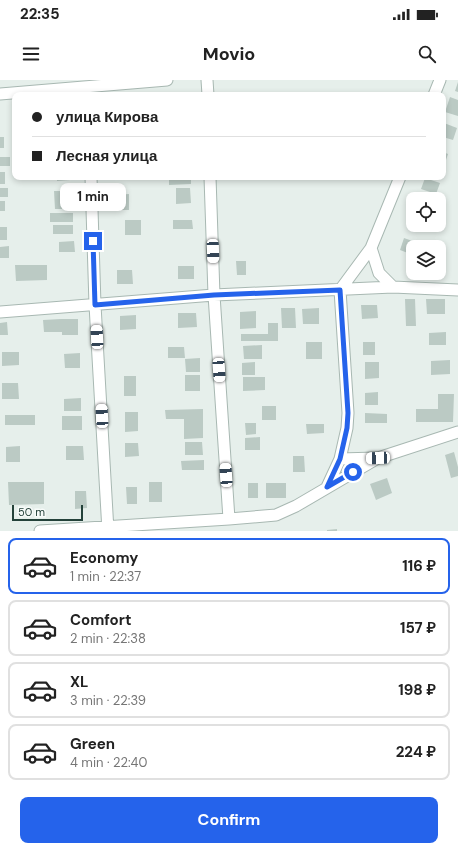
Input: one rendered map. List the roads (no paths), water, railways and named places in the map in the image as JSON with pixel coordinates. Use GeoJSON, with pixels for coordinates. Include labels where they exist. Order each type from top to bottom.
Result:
{"type":"FeatureCollection","features":[{"type":"Feature","properties":{"kind":"street"},"geometry":{"type":"LineString","coordinates":[[25,92],[167,80]]}},
{"type":"Feature","properties":{"kind":"street"},"geometry":{"type":"LineString","coordinates":[[207,80],[208,92]]}},
{"type":"Feature","properties":{"kind":"street"},"geometry":{"type":"LineString","coordinates":[[435,92],[440,80]]}},
{"type":"Feature","properties":{"kind":"street"},"geometry":{"type":"LineString","coordinates":[[0,94],[12,93]]}},
{"type":"Feature","properties":{"kind":"street"},"geometry":{"type":"LineString","coordinates":[[91,180],[95,305],[108,529]]}},
{"type":"Feature","properties":{"kind":"street"},"geometry":{"type":"LineString","coordinates":[[210,180],[214,295],[229,520]]}},
{"type":"Feature","properties":{"kind":"street"},"geometry":{"type":"LineString","coordinates":[[327,487],[340,459],[347,428],[348,413],[340,290],[371,248],[399,180]]}},
{"type":"Feature","properties":{"kind":"street"},"geometry":{"type":"LineString","coordinates":[[371,248],[379,273],[393,287]]}},
{"type":"Feature","properties":{"kind":"street"},"geometry":{"type":"LineString","coordinates":[[0,312],[214,295],[393,287],[458,290]]}},
{"type":"Feature","properties":{"kind":"street"},"geometry":{"type":"LineString","coordinates":[[40,531],[108,529],[276,515],[296,506],[378,458],[458,432]]}},
{"type":"Feature","properties":{"kind":"street"},"geometry":{"type":"LineString","coordinates":[[340,459],[378,458]]}}]}
